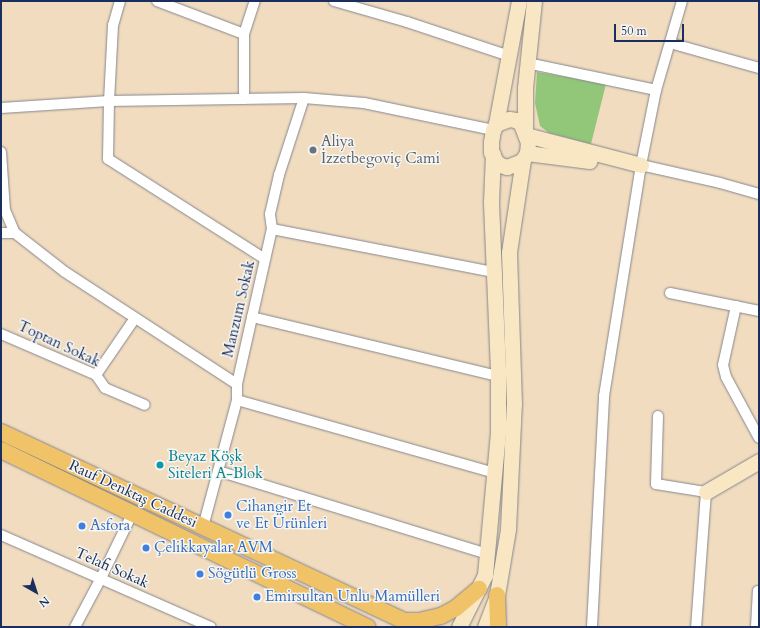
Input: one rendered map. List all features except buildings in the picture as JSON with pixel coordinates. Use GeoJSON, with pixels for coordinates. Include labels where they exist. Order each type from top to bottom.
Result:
{"type":"FeatureCollection","features":[{"type":"Feature","properties":{"kind":"main road","name":"Rauf Denktaş Caddesi"},"geometry":{"type":"LineString","coordinates":[[1,432],[410,624]]}},
{"type":"Feature","properties":{"kind":"main road","name":"Rauf Denktaş Caddesi"},"geometry":{"type":"LineString","coordinates":[[1,450],[133,512],[363,626]]}},
{"type":"Feature","properties":{"kind":"main road"},"geometry":{"type":"LineString","coordinates":[[410,624],[442,616],[456,608],[479,589]]}},
{"type":"Feature","properties":{"kind":"main road"},"geometry":{"type":"LineString","coordinates":[[497,595],[498,627]]}},
{"type":"Feature","properties":{"kind":"street"},"geometry":{"type":"LineString","coordinates":[[120,1],[113,26],[108,159],[265,259]]}},
{"type":"Feature","properties":{"kind":"street"},"geometry":{"type":"LineString","coordinates":[[157,1],[230,30],[244,34]]}},
{"type":"Feature","properties":{"kind":"street"},"geometry":{"type":"LineString","coordinates":[[244,99],[244,34],[255,1]]}},
{"type":"Feature","properties":{"kind":"street"},"geometry":{"type":"LineString","coordinates":[[334,1],[407,22],[509,56]]}},
{"type":"Feature","properties":{"kind":"street"},"geometry":{"type":"LineString","coordinates":[[459,627],[485,576],[488,554],[498,432],[498,376],[491,202],[493,154],[491,142],[519,1]]}},
{"type":"Feature","properties":{"kind":"street"},"geometry":{"type":"LineString","coordinates":[[526,134],[525,88],[534,1]]}},
{"type":"Feature","properties":{"kind":"street"},"geometry":{"type":"LineString","coordinates":[[592,627],[604,396],[641,165],[656,90],[682,1]]}},
{"type":"Feature","properties":{"kind":"street"},"geometry":{"type":"LineString","coordinates":[[670,43],[759,68]]}},
{"type":"Feature","properties":{"kind":"street"},"geometry":{"type":"LineString","coordinates":[[527,62],[656,90]]}},
{"type":"Feature","properties":{"kind":"street"},"geometry":{"type":"LineString","coordinates":[[1,108],[109,101],[304,98],[364,103],[494,127],[509,119],[516,120],[521,124],[528,142],[509,252],[514,404],[508,529],[497,595],[485,627]]}},
{"type":"Feature","properties":{"kind":"street","name":"Manzum Sokak"},"geometry":{"type":"LineString","coordinates":[[203,527],[237,400],[237,384],[272,228],[270,214],[279,175],[304,98]]}},
{"type":"Feature","properties":{"kind":"street"},"geometry":{"type":"LineString","coordinates":[[526,134],[641,165],[720,183],[759,194]]}},
{"type":"Feature","properties":{"kind":"street"},"geometry":{"type":"LineString","coordinates":[[1,152],[5,210],[15,233],[65,272],[237,384]]}},
{"type":"Feature","properties":{"kind":"street"},"geometry":{"type":"LineString","coordinates":[[493,154],[500,164],[507,167],[514,165],[525,156],[611,164],[641,165]]}},
{"type":"Feature","properties":{"kind":"street"},"geometry":{"type":"LineString","coordinates":[[272,228],[494,272]]}},
{"type":"Feature","properties":{"kind":"street"},"geometry":{"type":"LineString","coordinates":[[1,233],[15,233]]}},
{"type":"Feature","properties":{"kind":"street"},"geometry":{"type":"LineString","coordinates":[[670,293],[759,311]]}},
{"type":"Feature","properties":{"kind":"street"},"geometry":{"type":"LineString","coordinates":[[736,306],[723,365],[726,376],[759,438]]}},
{"type":"Feature","properties":{"kind":"street"},"geometry":{"type":"LineString","coordinates":[[252,317],[498,376]]}},
{"type":"Feature","properties":{"kind":"street"},"geometry":{"type":"LineString","coordinates":[[96,375],[135,318]]}},
{"type":"Feature","properties":{"kind":"street","name":"Toptan Sokak"},"geometry":{"type":"LineString","coordinates":[[1,334],[96,375],[105,388],[145,405]]}},
{"type":"Feature","properties":{"kind":"street"},"geometry":{"type":"LineString","coordinates":[[237,400],[494,473]]}},
{"type":"Feature","properties":{"kind":"street"},"geometry":{"type":"LineString","coordinates":[[658,416],[656,484],[706,492],[759,461]]}},
{"type":"Feature","properties":{"kind":"street"},"geometry":{"type":"LineString","coordinates":[[218,471],[488,554]]}},
{"type":"Feature","properties":{"kind":"street"},"geometry":{"type":"LineString","coordinates":[[696,627],[706,492]]}},
{"type":"Feature","properties":{"kind":"street"},"geometry":{"type":"LineString","coordinates":[[75,627],[133,512]]}},
{"type":"Feature","properties":{"kind":"street","name":"Telafi Sokak"},"geometry":{"type":"LineString","coordinates":[[1,535],[100,580],[211,627]]}},
{"type":"Feature","properties":{"kind":"street"},"geometry":{"type":"LineString","coordinates":[[756,627],[758,591]]}},
{"type":"Feature","properties":{"kind":"green space"},"geometry":{"type":"Polygon","coordinates":[[[537,72],[606,84],[591,144],[549,133],[540,126],[535,103],[537,72]]]}},
{"type":"Feature","properties":{"kind":"place","name":"Aliya İzzetbegoviç Cami"},"geometry":{"type":"Point","coordinates":[313,150]}},
{"type":"Feature","properties":{"kind":"place","name":"Beyaz Köşk Siteleri A-Blok"},"geometry":{"type":"Point","coordinates":[160,465]}},
{"type":"Feature","properties":{"kind":"place","name":"Cihangir Et ve Et Ürünleri"},"geometry":{"type":"Point","coordinates":[228,515]}},
{"type":"Feature","properties":{"kind":"place","name":"Asfora"},"geometry":{"type":"Point","coordinates":[82,526]}},
{"type":"Feature","properties":{"kind":"place","name":"Çelikkayalar AVM"},"geometry":{"type":"Point","coordinates":[146,548]}},
{"type":"Feature","properties":{"kind":"place","name":"Sögütlü Gross"},"geometry":{"type":"Point","coordinates":[200,574]}},
{"type":"Feature","properties":{"kind":"place","name":"Emirsultan Unlu Mamülleri"},"geometry":{"type":"Point","coordinates":[257,597]}}]}
